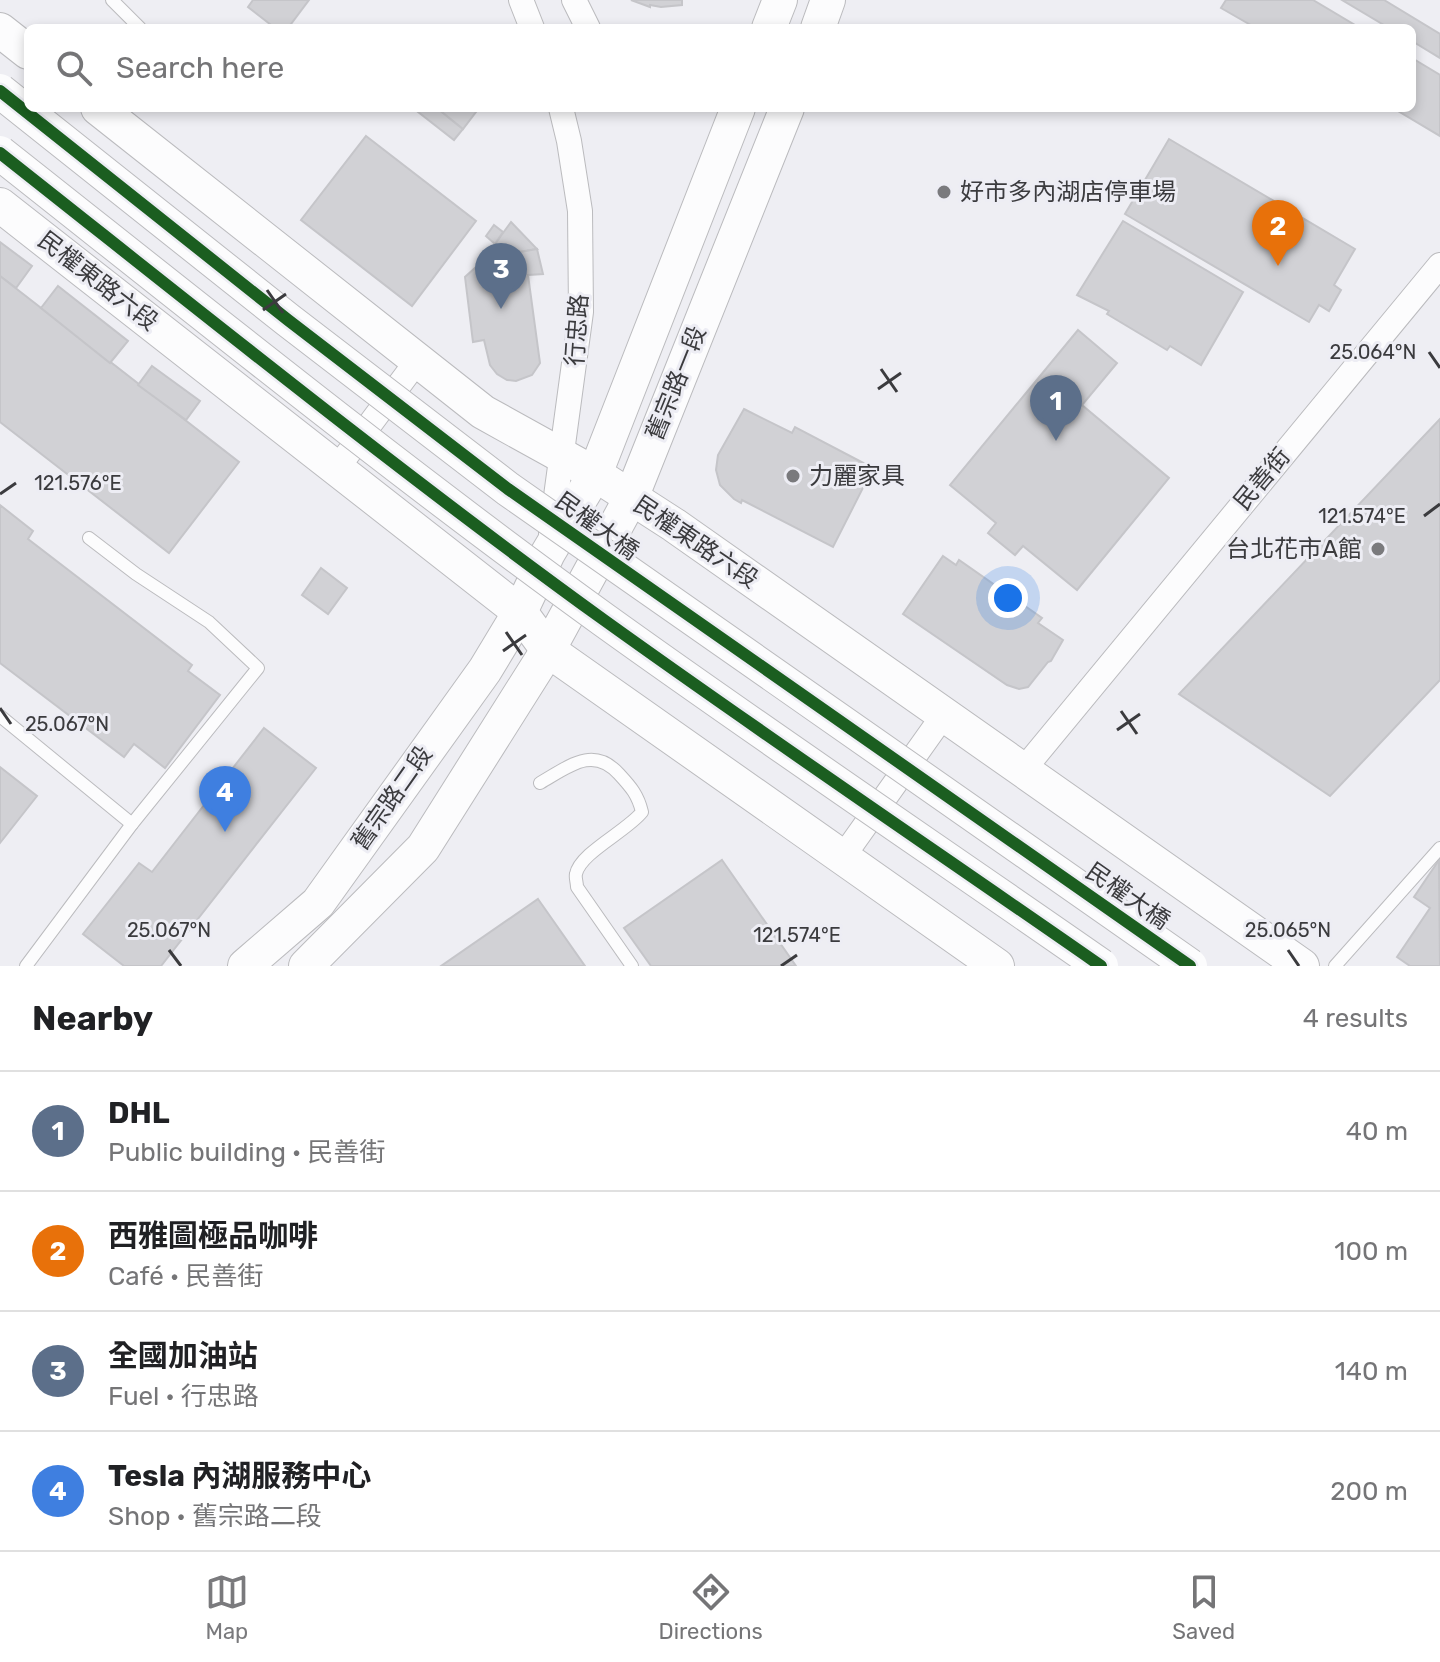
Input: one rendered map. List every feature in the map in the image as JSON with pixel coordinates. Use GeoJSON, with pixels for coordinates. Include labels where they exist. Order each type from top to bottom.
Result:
{"type":"FeatureCollection","features":[{"type":"Feature","properties":{"kind":"main road"},"geometry":{"type":"LineString","coordinates":[[771,24],[780,0]]}},
{"type":"Feature","properties":{"kind":"main road"},"geometry":{"type":"LineString","coordinates":[[819,24],[828,0]]}},
{"type":"Feature","properties":{"kind":"main road"},"geometry":{"type":"LineString","coordinates":[[0,30],[24,49]]}},
{"type":"Feature","properties":{"kind":"main road","name":"民權大橋"},"geometry":{"type":"LineString","coordinates":[[0,91],[24,110]]}},
{"type":"Feature","properties":{"kind":"main road","name":"民權大橋"},"geometry":{"type":"LineString","coordinates":[[26,112],[288,320],[508,489],[1190,966]]}},
{"type":"Feature","properties":{"kind":"main road","name":"民權東路六段"},"geometry":{"type":"LineString","coordinates":[[104,112],[483,412],[595,474],[631,498],[945,713],[1302,966]]}},
{"type":"Feature","properties":{"kind":"main road","name":"舊宗路一段"},"geometry":{"type":"LineString","coordinates":[[520,612],[548,553],[595,474],[736,112]]}},
{"type":"Feature","properties":{"kind":"main road","name":"舊宗路一段"},"geometry":{"type":"LineString","coordinates":[[548,650],[631,498],[785,112]]}},
{"type":"Feature","properties":{"kind":"main road"},"geometry":{"type":"LineString","coordinates":[[0,153],[503,546],[618,630],[1101,966]]}},
{"type":"Feature","properties":{"kind":"main road","name":"民權東路六段"},"geometry":{"type":"LineString","coordinates":[[0,205],[520,612],[548,650],[997,966]]}},
{"type":"Feature","properties":{"kind":"main road","name":"舊宗路二段"},"geometry":{"type":"LineString","coordinates":[[245,966],[318,903],[485,670],[520,612]]}},
{"type":"Feature","properties":{"kind":"main road","name":"舊宗路二段"},"geometry":{"type":"LineString","coordinates":[[306,966],[423,848],[548,650]]}},
{"type":"Feature","properties":{"kind":"street"},"geometry":{"type":"LineString","coordinates":[[521,0],[530,24]]}},
{"type":"Feature","properties":{"kind":"street"},"geometry":{"type":"LineString","coordinates":[[574,0],[586,24]]}},
{"type":"Feature","properties":{"kind":"street","name":"行忠路"},"geometry":{"type":"LineString","coordinates":[[548,553],[581,312],[580,211],[562,112]]}},
{"type":"Feature","properties":{"kind":"street","name":"民善街"},"geometry":{"type":"LineString","coordinates":[[1024,769],[1440,265]]}},
{"type":"Feature","properties":{"kind":"street"},"geometry":{"type":"LineString","coordinates":[[338,467],[417,361]]}},
{"type":"Feature","properties":{"kind":"street"},"geometry":{"type":"LineString","coordinates":[[842,858],[945,713]]}},
{"type":"Feature","properties":{"kind":"lane"},"geometry":{"type":"LineString","coordinates":[[112,0],[136,24]]}},
{"type":"Feature","properties":{"kind":"lane"},"geometry":{"type":"LineString","coordinates":[[26,966],[132,824],[258,668],[209,622],[136,574],[89,538]]}},
{"type":"Feature","properties":{"kind":"lane"},"geometry":{"type":"LineString","coordinates":[[0,716],[132,824]]}},
{"type":"Feature","properties":{"kind":"lane"},"geometry":{"type":"LineString","coordinates":[[540,783],[590,758],[609,763],[637,795],[642,812],[632,825],[586,857],[576,872],[577,887],[632,966]]}},
{"type":"Feature","properties":{"kind":"lane"},"geometry":{"type":"LineString","coordinates":[[1335,966],[1440,848]]}},
{"type":"Feature","properties":{"kind":"building"},"geometry":{"type":"Polygon","coordinates":[[[253,0],[309,0],[291,24],[270,24],[248,7],[253,0]]]}},
{"type":"Feature","properties":{"kind":"building"},"geometry":{"type":"Polygon","coordinates":[[[631,0],[682,0],[682,5],[650,7],[631,0]]]}},
{"type":"Feature","properties":{"kind":"building"},"geometry":{"type":"Polygon","coordinates":[[[1226,0],[1313,0],[1353,24],[1249,24],[1221,8],[1226,0]]]}},
{"type":"Feature","properties":{"kind":"building"},"geometry":{"type":"Polygon","coordinates":[[[1342,0],[1384,0],[1440,34],[1440,58],[1416,43],[1416,24],[1382,24],[1342,0]]]}},
{"type":"Feature","properties":{"kind":"building"},"geometry":{"type":"Polygon","coordinates":[[[1416,60],[1440,75],[1440,136],[1400,112],[1416,112],[1416,60]]]}},
{"type":"Feature","properties":{"kind":"building"},"geometry":{"type":"Polygon","coordinates":[[[418,112],[442,112],[463,129],[454,140],[418,112]]]}},
{"type":"Feature","properties":{"kind":"building"},"geometry":{"type":"Polygon","coordinates":[[[442,112],[476,112],[463,129],[442,112]]]}},
{"type":"Feature","properties":{"kind":"building"},"geometry":{"type":"Polygon","coordinates":[[[366,136],[476,221],[412,306],[301,220],[366,136]]]}},
{"type":"Feature","properties":{"kind":"building"},"geometry":{"type":"Polygon","coordinates":[[[1169,139],[1355,249],[1334,285],[1341,290],[1329,311],[1319,305],[1309,322],[1125,214],[1169,139]]]}},
{"type":"Feature","properties":{"kind":"building"},"geometry":{"type":"Polygon","coordinates":[[[1123,221],[1243,292],[1201,365],[1170,346],[1167,350],[1107,314],[1109,311],[1077,295],[1123,221]]]}},
{"type":"Feature","properties":{"kind":"building"},"geometry":{"type":"Polygon","coordinates":[[[511,222],[537,249],[486,258],[495,244],[511,222]]]}},
{"type":"Feature","properties":{"kind":"building"},"geometry":{"type":"Polygon","coordinates":[[[494,225],[503,232],[495,244],[486,236],[494,225]]]}},
{"type":"Feature","properties":{"kind":"building"},"geometry":{"type":"Polygon","coordinates":[[[0,242],[32,266],[16,288],[0,276],[0,242]]]}},
{"type":"Feature","properties":{"kind":"building"},"geometry":{"type":"Polygon","coordinates":[[[537,249],[543,274],[528,275],[540,363],[532,375],[516,381],[507,380],[490,365],[484,340],[473,342],[465,277],[486,258],[537,249]]]}},
{"type":"Feature","properties":{"kind":"building"},"geometry":{"type":"Polygon","coordinates":[[[0,276],[239,462],[169,553],[0,422],[0,276]]]}},
{"type":"Feature","properties":{"kind":"building"},"geometry":{"type":"Polygon","coordinates":[[[58,286],[128,341],[110,363],[41,308],[58,286]]]}},
{"type":"Feature","properties":{"kind":"building"},"geometry":{"type":"Polygon","coordinates":[[[1078,330],[1117,363],[1082,405],[1169,478],[1077,590],[1023,546],[1015,555],[988,533],[996,523],[950,485],[1078,330]]]}},
{"type":"Feature","properties":{"kind":"building"},"geometry":{"type":"Polygon","coordinates":[[[152,366],[200,401],[186,420],[138,385],[152,366]]]}},
{"type":"Feature","properties":{"kind":"building","name":"力麗家具"},"geometry":{"type":"Polygon","coordinates":[[[744,409],[792,433],[795,427],[873,468],[833,547],[742,500],[741,503],[720,485],[716,470],[718,455],[744,409]]]}},
{"type":"Feature","properties":{"kind":"building","name":"台北花市A館"},"geometry":{"type":"Polygon","coordinates":[[[1440,419],[1440,680],[1330,796],[1179,694],[1440,419]]]}},
{"type":"Feature","properties":{"kind":"building"},"geometry":{"type":"Polygon","coordinates":[[[0,505],[33,531],[28,539],[192,665],[188,671],[220,695],[165,768],[134,744],[124,757],[0,663],[0,505]]]}},
{"type":"Feature","properties":{"kind":"building"},"geometry":{"type":"Polygon","coordinates":[[[943,556],[956,565],[959,560],[1042,618],[1038,623],[1063,640],[1051,661],[1028,687],[1019,689],[1007,685],[903,614],[943,556]]]}},
{"type":"Feature","properties":{"kind":"building"},"geometry":{"type":"Polygon","coordinates":[[[321,568],[347,588],[328,614],[302,595],[321,568]]]}},
{"type":"Feature","properties":{"kind":"building"},"geometry":{"type":"Polygon","coordinates":[[[264,728],[316,768],[161,966],[124,966],[83,934],[139,863],[152,872],[264,728]]]}},
{"type":"Feature","properties":{"kind":"building"},"geometry":{"type":"Polygon","coordinates":[[[0,767],[37,796],[0,843],[0,767]]]}},
{"type":"Feature","properties":{"kind":"building"},"geometry":{"type":"Polygon","coordinates":[[[722,860],[796,966],[651,966],[624,928],[722,860]]]}},
{"type":"Feature","properties":{"kind":"building"},"geometry":{"type":"Polygon","coordinates":[[[1439,860],[1440,966],[1410,966],[1397,957],[1430,908],[1414,897],[1439,860]]]}},
{"type":"Feature","properties":{"kind":"building"},"geometry":{"type":"Polygon","coordinates":[[[538,899],[585,966],[441,966],[538,899]]]}},
{"type":"Feature","properties":{"kind":"cycle path"},"geometry":{"type":"LineString","coordinates":[[0,91],[24,110]]}},
{"type":"Feature","properties":{"kind":"cycle path"},"geometry":{"type":"LineString","coordinates":[[26,112],[288,320],[508,489],[1190,966]]}},
{"type":"Feature","properties":{"kind":"cycle path"},"geometry":{"type":"LineString","coordinates":[[0,153],[527,564],[728,708],[1101,966]]}},
{"type":"Feature","properties":{"kind":"place","name":"好市多內湖店停車場"},"geometry":{"type":"Point","coordinates":[944,192]}},
{"type":"Feature","properties":{"kind":"place","name":"西雅圖極品咖啡"},"geometry":{"type":"Point","coordinates":[1278,266]}},
{"type":"Feature","properties":{"kind":"place","name":"全國加油站"},"geometry":{"type":"Point","coordinates":[501,309]}},
{"type":"Feature","properties":{"kind":"place","name":"DHL"},"geometry":{"type":"Point","coordinates":[1056,441]}},
{"type":"Feature","properties":{"kind":"place","name":"力麗家具"},"geometry":{"type":"Point","coordinates":[793,476]}},
{"type":"Feature","properties":{"kind":"place","name":"台北花市A館"},"geometry":{"type":"Point","coordinates":[1378,549]}},
{"type":"Feature","properties":{"kind":"place","name":"Tesla 內湖服務中心"},"geometry":{"type":"Point","coordinates":[225,832]}}]}
